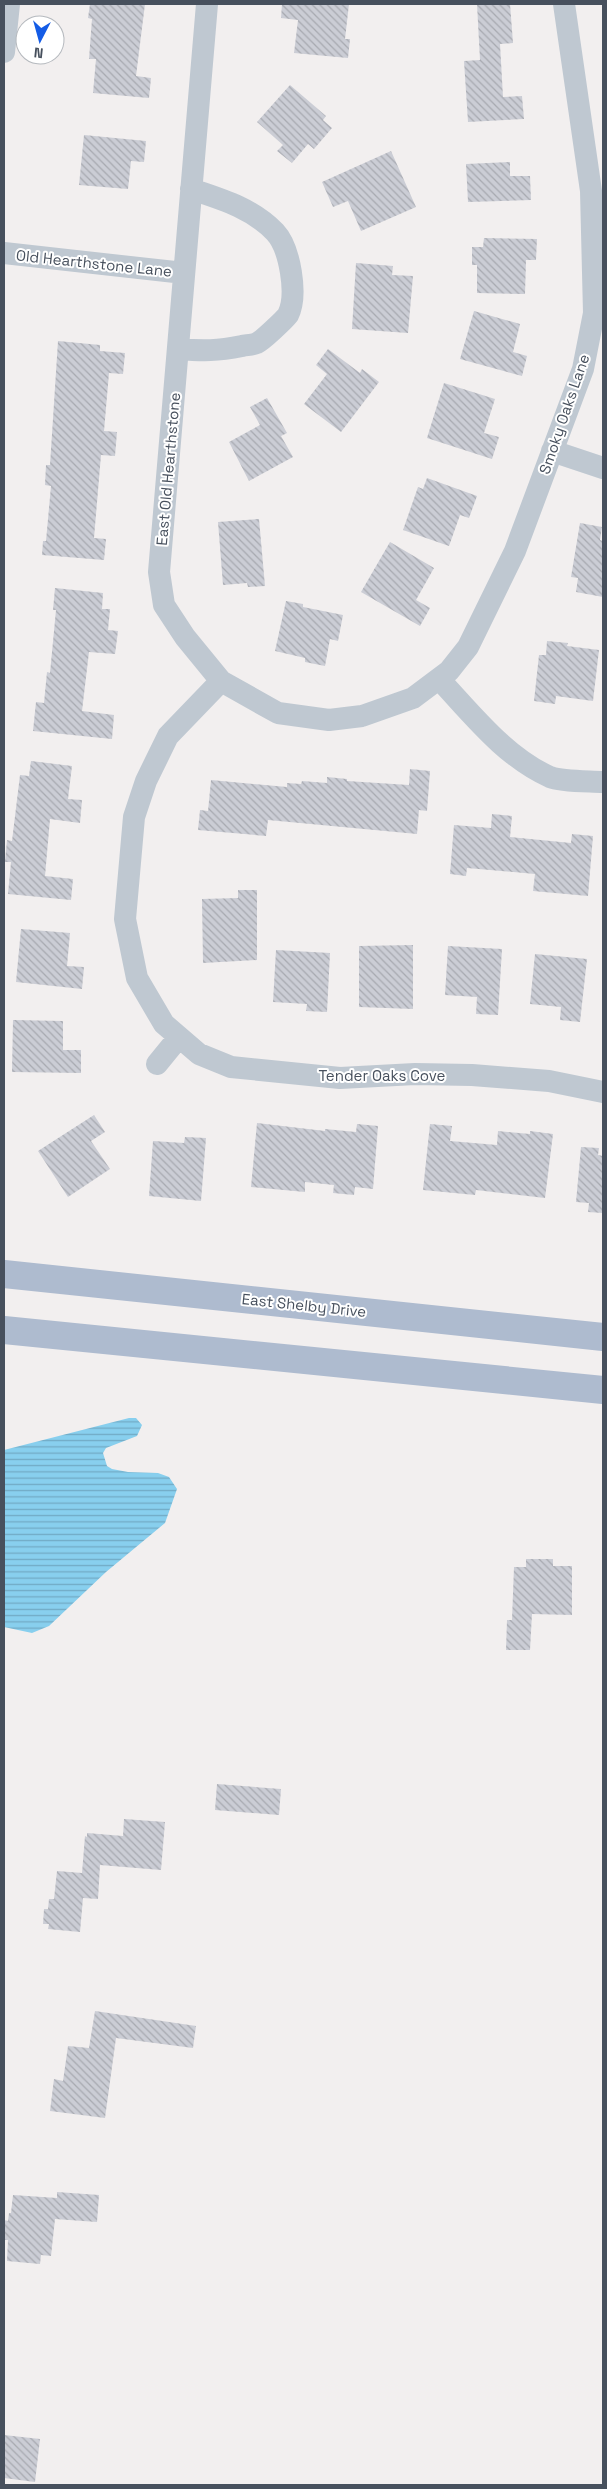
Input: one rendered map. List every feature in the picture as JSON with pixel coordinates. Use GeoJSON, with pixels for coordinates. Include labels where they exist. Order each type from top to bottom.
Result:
{"type":"FeatureCollection","features":[{"type":"Feature","properties":{"kind":"main road","name":"East Shelby Drive"},"geometry":{"type":"LineString","coordinates":[[4,1274],[603,1337]]}},
{"type":"Feature","properties":{"kind":"main road"},"geometry":{"type":"LineString","coordinates":[[4,1330],[603,1390]]}},
{"type":"Feature","properties":{"kind":"street"},"geometry":{"type":"LineString","coordinates":[[4,52],[9,4]]}},
{"type":"Feature","properties":{"kind":"street","name":"East Old Hearthstone"},"geometry":{"type":"LineString","coordinates":[[207,4],[159,572],[164,604],[185,637],[221,681],[278,713],[329,720],[362,716],[413,698],[439,679]]}},
{"type":"Feature","properties":{"kind":"street","name":"Smoky Oaks Lane"},"geometry":{"type":"LineString","coordinates":[[439,679],[449,671],[472,638],[516,551],[583,370],[594,313],[597,184],[564,4]]}},
{"type":"Feature","properties":{"kind":"street"},"geometry":{"type":"LineString","coordinates":[[178,349],[212,352],[257,343],[288,315],[292,290],[292,271],[285,246],[275,232],[256,216],[234,204],[191,189]]}},
{"type":"Feature","properties":{"kind":"street","name":"Old Hearthstone Lane"},"geometry":{"type":"LineString","coordinates":[[4,253],[184,273]]}},
{"type":"Feature","properties":{"kind":"street"},"geometry":{"type":"LineString","coordinates":[[552,452],[603,468]]}},
{"type":"Feature","properties":{"kind":"street"},"geometry":{"type":"LineString","coordinates":[[439,679],[489,733],[520,759],[552,778],[603,782]]}},
{"type":"Feature","properties":{"kind":"street","name":"Tender Oaks Cove"},"geometry":{"type":"LineString","coordinates":[[221,681],[168,736],[146,781],[134,817],[125,919],[137,978],[164,1024],[199,1054],[231,1067],[340,1078],[415,1074],[472,1075],[549,1081],[603,1092]]}},
{"type":"Feature","properties":{"kind":"street"},"geometry":{"type":"LineString","coordinates":[[158,1064],[179,1037]]}},
{"type":"Feature","properties":{"kind":"water"},"geometry":{"type":"Polygon","coordinates":[[[129,1418],[136,1418],[142,1425],[137,1436],[106,1448],[103,1453],[107,1466],[112,1469],[128,1472],[158,1473],[169,1477],[177,1489],[165,1523],[106,1572],[49,1626],[32,1633],[4,1627],[4,1450],[129,1418]]]}},
{"type":"Feature","properties":{"kind":"building"},"geometry":{"type":"Polygon","coordinates":[[[90,4],[145,4],[136,76],[151,78],[149,98],[93,93],[96,59],[89,59],[92,19],[88,18],[90,4]]]}},
{"type":"Feature","properties":{"kind":"building"},"geometry":{"type":"Polygon","coordinates":[[[282,4],[349,4],[345,39],[350,39],[348,58],[294,53],[298,20],[281,18],[282,4]]]}},
{"type":"Feature","properties":{"kind":"building"},"geometry":{"type":"Polygon","coordinates":[[[477,4],[510,4],[513,43],[500,44],[503,97],[522,96],[524,119],[468,122],[464,61],[480,60],[477,4]]]}},
{"type":"Feature","properties":{"kind":"building"},"geometry":{"type":"Polygon","coordinates":[[[290,85],[326,116],[323,120],[332,128],[314,149],[308,144],[292,163],[277,151],[283,145],[257,122],[290,85]]]}},
{"type":"Feature","properties":{"kind":"building"},"geometry":{"type":"Polygon","coordinates":[[[84,135],[146,141],[144,162],[131,161],[128,189],[79,185],[84,135]]]}},
{"type":"Feature","properties":{"kind":"building"},"geometry":{"type":"Polygon","coordinates":[[[391,151],[416,207],[361,231],[348,201],[333,207],[322,182],[391,151]]]}},
{"type":"Feature","properties":{"kind":"building"},"geometry":{"type":"Polygon","coordinates":[[[510,162],[510,176],[530,176],[531,200],[468,202],[466,164],[510,162]]]}},
{"type":"Feature","properties":{"kind":"building"},"geometry":{"type":"Polygon","coordinates":[[[484,238],[537,239],[536,260],[526,260],[525,294],[477,293],[477,265],[472,265],[472,247],[483,247],[484,238]]]}},
{"type":"Feature","properties":{"kind":"building"},"geometry":{"type":"Polygon","coordinates":[[[356,263],[393,266],[392,275],[413,276],[408,333],[352,329],[356,263]]]}},
{"type":"Feature","properties":{"kind":"building"},"geometry":{"type":"Polygon","coordinates":[[[474,311],[520,324],[513,352],[527,356],[522,376],[460,359],[474,311]]]}},
{"type":"Feature","properties":{"kind":"building"},"geometry":{"type":"Polygon","coordinates":[[[58,341],[100,345],[100,351],[125,353],[123,374],[109,373],[104,431],[117,432],[115,456],[101,455],[94,538],[106,539],[104,560],[42,555],[43,541],[46,541],[51,486],[45,485],[46,465],[50,465],[58,341]]]}},
{"type":"Feature","properties":{"kind":"building"},"geometry":{"type":"Polygon","coordinates":[[[328,349],[360,373],[362,369],[379,382],[341,432],[304,404],[327,374],[316,365],[328,349]]]}},
{"type":"Feature","properties":{"kind":"building"},"geometry":{"type":"Polygon","coordinates":[[[444,383],[495,399],[484,433],[499,437],[492,459],[427,438],[444,383]]]}},
{"type":"Feature","properties":{"kind":"building"},"geometry":{"type":"Polygon","coordinates":[[[267,398],[287,433],[281,436],[293,457],[249,481],[229,442],[260,425],[250,407],[267,398]]]}},
{"type":"Feature","properties":{"kind":"building"},"geometry":{"type":"Polygon","coordinates":[[[427,478],[477,496],[469,518],[460,515],[449,546],[403,530],[418,487],[423,489],[427,478]]]}},
{"type":"Feature","properties":{"kind":"building"},"geometry":{"type":"Polygon","coordinates":[[[259,519],[265,586],[248,587],[247,583],[223,585],[218,522],[259,519]]]}},
{"type":"Feature","properties":{"kind":"building"},"geometry":{"type":"Polygon","coordinates":[[[580,523],[602,527],[600,540],[603,541],[603,597],[576,592],[578,578],[571,577],[580,523]]]}},
{"type":"Feature","properties":{"kind":"building"},"geometry":{"type":"Polygon","coordinates":[[[390,542],[434,568],[416,600],[430,608],[420,626],[361,592],[390,542]]]}},
{"type":"Feature","properties":{"kind":"building"},"geometry":{"type":"Polygon","coordinates":[[[55,588],[103,593],[102,609],[110,609],[108,630],[118,631],[115,654],[89,652],[82,711],[114,715],[112,739],[33,731],[36,702],[44,703],[47,672],[50,673],[56,610],[53,610],[55,588]]]}},
{"type":"Feature","properties":{"kind":"building"},"geometry":{"type":"Polygon","coordinates":[[[286,601],[303,604],[303,607],[343,615],[338,641],[330,639],[325,666],[305,662],[305,658],[275,651],[286,601]]]}},
{"type":"Feature","properties":{"kind":"building"},"geometry":{"type":"Polygon","coordinates":[[[547,641],[568,643],[567,646],[599,650],[593,701],[556,696],[555,704],[534,701],[539,655],[546,655],[547,641]]]}},
{"type":"Feature","properties":{"kind":"building"},"geometry":{"type":"Polygon","coordinates":[[[31,761],[72,766],[68,799],[82,800],[80,823],[50,819],[45,876],[73,879],[71,900],[8,894],[11,862],[5,862],[7,840],[12,841],[20,775],[29,776],[31,761]]]}},
{"type":"Feature","properties":{"kind":"building"},"geometry":{"type":"Polygon","coordinates":[[[410,769],[430,771],[427,811],[419,810],[417,834],[268,820],[266,836],[198,830],[200,810],[208,811],[211,780],[287,787],[287,783],[301,784],[302,781],[327,783],[327,777],[347,779],[347,781],[409,785],[410,769]]]}},
{"type":"Feature","properties":{"kind":"building"},"geometry":{"type":"Polygon","coordinates":[[[492,814],[512,816],[510,837],[571,843],[572,834],[593,836],[588,896],[533,891],[535,874],[467,868],[466,876],[450,874],[454,825],[491,828],[492,814]]]}},
{"type":"Feature","properties":{"kind":"building"},"geometry":{"type":"Polygon","coordinates":[[[238,890],[257,890],[257,960],[203,963],[202,899],[238,898],[238,890]]]}},
{"type":"Feature","properties":{"kind":"building"},"geometry":{"type":"Polygon","coordinates":[[[21,929],[70,933],[67,966],[84,967],[82,989],[16,982],[21,929]]]}},
{"type":"Feature","properties":{"kind":"building"},"geometry":{"type":"Polygon","coordinates":[[[413,945],[413,1009],[359,1007],[359,946],[413,945]]]}},
{"type":"Feature","properties":{"kind":"building"},"geometry":{"type":"Polygon","coordinates":[[[448,946],[502,949],[498,1015],[476,1014],[477,997],[445,995],[448,946]]]}},
{"type":"Feature","properties":{"kind":"building"},"geometry":{"type":"Polygon","coordinates":[[[276,950],[330,953],[327,1012],[306,1011],[307,1004],[273,1002],[276,950]]]}},
{"type":"Feature","properties":{"kind":"building"},"geometry":{"type":"Polygon","coordinates":[[[535,954],[587,959],[580,1022],[560,1020],[561,1007],[530,1004],[535,954]]]}},
{"type":"Feature","properties":{"kind":"building"},"geometry":{"type":"Polygon","coordinates":[[[13,1020],[63,1021],[63,1050],[81,1050],[81,1073],[12,1072],[13,1020]]]}},
{"type":"Feature","properties":{"kind":"building"},"geometry":{"type":"Polygon","coordinates":[[[94,1115],[105,1132],[91,1141],[110,1169],[68,1197],[38,1151],[94,1115]]]}},
{"type":"Feature","properties":{"kind":"building"},"geometry":{"type":"Polygon","coordinates":[[[257,1123],[325,1131],[325,1129],[356,1132],[357,1124],[378,1126],[373,1189],[355,1187],[354,1195],[333,1193],[334,1185],[305,1182],[305,1192],[251,1187],[257,1123]]]}},
{"type":"Feature","properties":{"kind":"building"},"geometry":{"type":"Polygon","coordinates":[[[430,1124],[452,1126],[450,1141],[497,1145],[498,1131],[530,1134],[530,1131],[553,1134],[545,1198],[476,1190],[475,1195],[423,1190],[430,1124]]]}},
{"type":"Feature","properties":{"kind":"building"},"geometry":{"type":"Polygon","coordinates":[[[185,1137],[206,1138],[201,1201],[149,1196],[153,1141],[184,1143],[185,1137]]]}},
{"type":"Feature","properties":{"kind":"building"},"geometry":{"type":"Polygon","coordinates":[[[581,1147],[599,1148],[598,1155],[603,1156],[603,1213],[588,1212],[589,1203],[576,1202],[581,1147]]]}},
{"type":"Feature","properties":{"kind":"building"},"geometry":{"type":"Polygon","coordinates":[[[526,1559],[553,1559],[553,1566],[572,1566],[572,1615],[532,1614],[530,1650],[506,1650],[507,1620],[512,1620],[514,1567],[526,1567],[526,1559]]]}},
{"type":"Feature","properties":{"kind":"building"},"geometry":{"type":"Polygon","coordinates":[[[217,1784],[281,1789],[279,1815],[215,1810],[217,1784]]]}},
{"type":"Feature","properties":{"kind":"building"},"geometry":{"type":"Polygon","coordinates":[[[124,1819],[165,1822],[161,1870],[100,1865],[98,1899],[83,1898],[80,1932],[48,1929],[49,1924],[43,1924],[44,1909],[48,1909],[49,1899],[54,1899],[57,1871],[82,1873],[85,1836],[87,1837],[87,1833],[123,1836],[124,1819]]]}},
{"type":"Feature","properties":{"kind":"building"},"geometry":{"type":"Polygon","coordinates":[[[95,2011],[196,2026],[193,2048],[116,2038],[105,2118],[50,2111],[54,2079],[63,2081],[68,2046],[89,2048],[95,2011]]]}},
{"type":"Feature","properties":{"kind":"building"},"geometry":{"type":"Polygon","coordinates":[[[57,2192],[99,2195],[97,2222],[55,2219],[51,2256],[41,2255],[40,2264],[7,2261],[8,2240],[4,2240],[4,2220],[8,2221],[9,2213],[11,2213],[13,2195],[57,2198],[57,2192]]]}},
{"type":"Feature","properties":{"kind":"building"},"geometry":{"type":"Polygon","coordinates":[[[4,2435],[40,2439],[35,2482],[4,2478],[4,2435]]]}}]}
